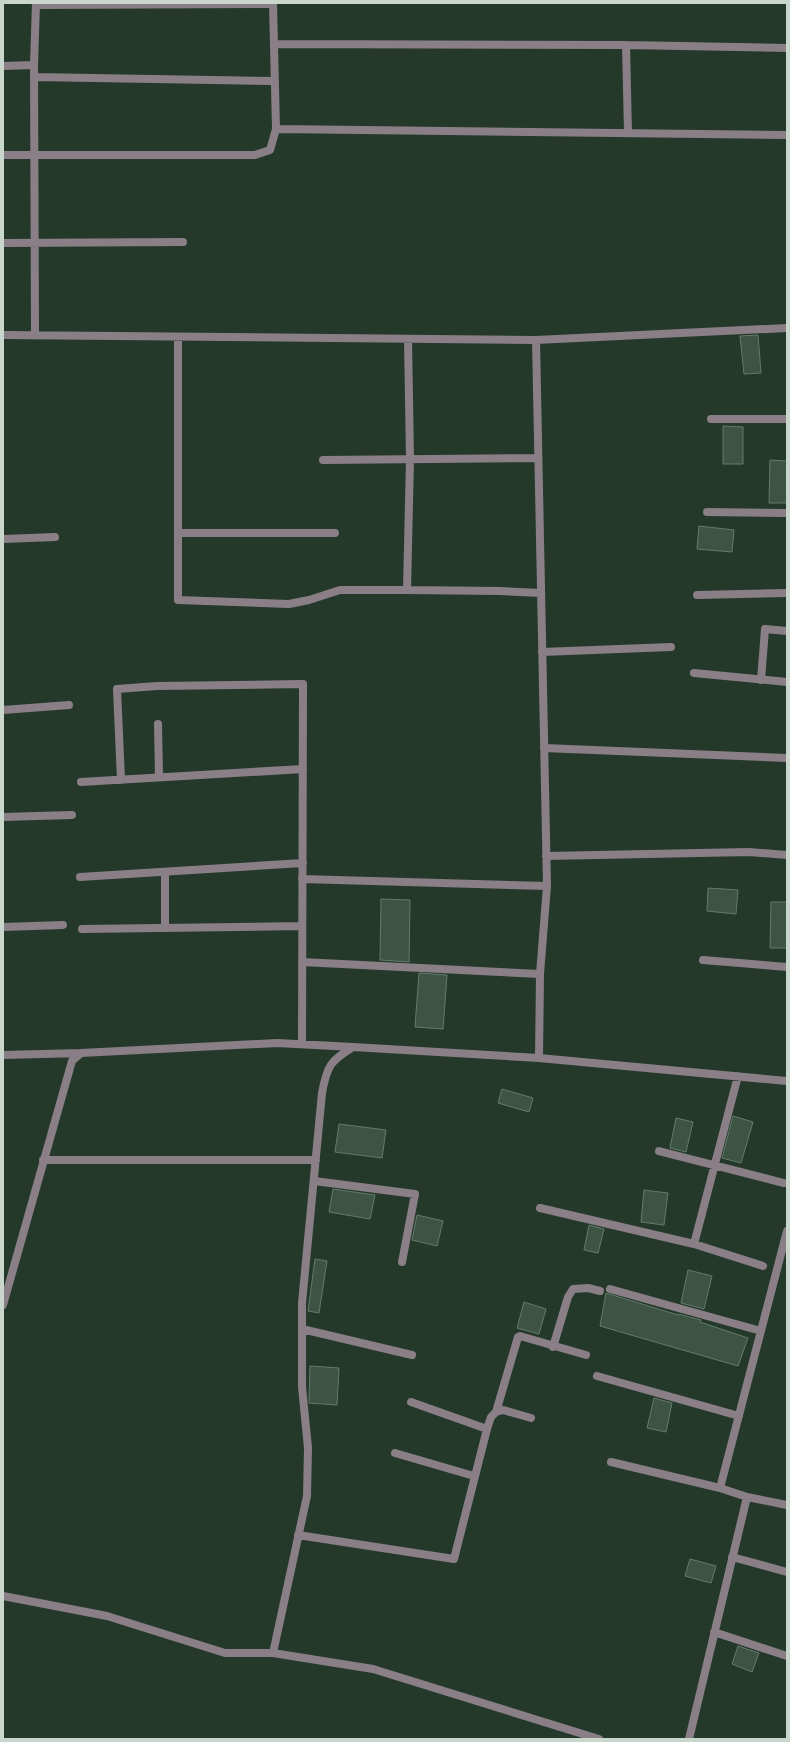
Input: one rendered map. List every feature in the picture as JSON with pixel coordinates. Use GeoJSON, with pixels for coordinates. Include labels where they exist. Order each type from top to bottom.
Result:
{"type":"FeatureCollection","features":[{"type":"Feature","properties":{"kind":"street"},"geometry":{"type":"LineString","coordinates":[[3,155],[34,154],[255,155],[270,150],[276,129],[273,4],[36,4],[34,66],[34,154],[35,243],[35,336]]}},
{"type":"Feature","properties":{"kind":"street"},"geometry":{"type":"LineString","coordinates":[[274,44],[626,45],[787,48]]}},
{"type":"Feature","properties":{"kind":"street"},"geometry":{"type":"LineString","coordinates":[[626,45],[628,133]]}},
{"type":"Feature","properties":{"kind":"street"},"geometry":{"type":"LineString","coordinates":[[3,66],[34,66]]}},
{"type":"Feature","properties":{"kind":"street"},"geometry":{"type":"LineString","coordinates":[[34,77],[274,81]]}},
{"type":"Feature","properties":{"kind":"street"},"geometry":{"type":"LineString","coordinates":[[276,129],[787,135]]}},
{"type":"Feature","properties":{"kind":"street"},"geometry":{"type":"LineString","coordinates":[[3,243],[184,242]]}},
{"type":"Feature","properties":{"kind":"street"},"geometry":{"type":"LineString","coordinates":[[3,335],[178,338],[536,340],[787,328]]}},
{"type":"Feature","properties":{"kind":"street"},"geometry":{"type":"LineString","coordinates":[[178,338],[178,600],[289,604],[309,600],[340,590],[500,591],[541,593]]}},
{"type":"Feature","properties":{"kind":"street"},"geometry":{"type":"LineString","coordinates":[[407,590],[410,459],[408,340]]}},
{"type":"Feature","properties":{"kind":"street"},"geometry":{"type":"LineString","coordinates":[[536,340],[547,886],[540,974],[539,1058]]}},
{"type":"Feature","properties":{"kind":"street"},"geometry":{"type":"LineString","coordinates":[[711,419],[787,419]]}},
{"type":"Feature","properties":{"kind":"street"},"geometry":{"type":"LineString","coordinates":[[323,460],[538,458]]}},
{"type":"Feature","properties":{"kind":"street"},"geometry":{"type":"LineString","coordinates":[[707,512],[787,513]]}},
{"type":"Feature","properties":{"kind":"street"},"geometry":{"type":"LineString","coordinates":[[178,534],[335,533]]}},
{"type":"Feature","properties":{"kind":"street"},"geometry":{"type":"LineString","coordinates":[[3,539],[55,537]]}},
{"type":"Feature","properties":{"kind":"street"},"geometry":{"type":"LineString","coordinates":[[697,595],[787,592]]}},
{"type":"Feature","properties":{"kind":"street"},"geometry":{"type":"LineString","coordinates":[[760,680],[765,629],[787,630]]}},
{"type":"Feature","properties":{"kind":"street"},"geometry":{"type":"LineString","coordinates":[[542,652],[671,647]]}},
{"type":"Feature","properties":{"kind":"street"},"geometry":{"type":"LineString","coordinates":[[694,673],[787,682]]}},
{"type":"Feature","properties":{"kind":"street"},"geometry":{"type":"LineString","coordinates":[[121,780],[117,689],[157,686],[303,684],[302,1043]]}},
{"type":"Feature","properties":{"kind":"street"},"geometry":{"type":"LineString","coordinates":[[3,710],[69,705]]}},
{"type":"Feature","properties":{"kind":"street"},"geometry":{"type":"LineString","coordinates":[[158,724],[159,777]]}},
{"type":"Feature","properties":{"kind":"street"},"geometry":{"type":"LineString","coordinates":[[544,748],[787,758]]}},
{"type":"Feature","properties":{"kind":"street"},"geometry":{"type":"LineString","coordinates":[[81,782],[303,769]]}},
{"type":"Feature","properties":{"kind":"street"},"geometry":{"type":"LineString","coordinates":[[3,817],[72,815]]}},
{"type":"Feature","properties":{"kind":"street"},"geometry":{"type":"LineString","coordinates":[[546,856],[749,852],[787,855]]}},
{"type":"Feature","properties":{"kind":"street"},"geometry":{"type":"LineString","coordinates":[[80,877],[303,863]]}},
{"type":"Feature","properties":{"kind":"street"},"geometry":{"type":"LineString","coordinates":[[165,872],[165,928]]}},
{"type":"Feature","properties":{"kind":"street"},"geometry":{"type":"LineString","coordinates":[[302,880],[547,886]]}},
{"type":"Feature","properties":{"kind":"street"},"geometry":{"type":"LineString","coordinates":[[3,927],[63,925]]}},
{"type":"Feature","properties":{"kind":"street"},"geometry":{"type":"LineString","coordinates":[[82,929],[302,926]]}},
{"type":"Feature","properties":{"kind":"street"},"geometry":{"type":"LineString","coordinates":[[703,960],[787,967]]}},
{"type":"Feature","properties":{"kind":"street"},"geometry":{"type":"LineString","coordinates":[[302,962],[540,974]]}},
{"type":"Feature","properties":{"kind":"street"},"geometry":{"type":"LineString","coordinates":[[3,1055],[302,1043],[539,1058],[787,1081]]}},
{"type":"Feature","properties":{"kind":"street"},"geometry":{"type":"LineString","coordinates":[[273,1653],[307,1496],[308,1448],[302,1387],[302,1303],[322,1093],[326,1073],[336,1058],[353,1047]]}},
{"type":"Feature","properties":{"kind":"street"},"geometry":{"type":"LineString","coordinates":[[3,1305],[72,1061],[81,1053]]}},
{"type":"Feature","properties":{"kind":"street"},"geometry":{"type":"LineString","coordinates":[[694,1244],[738,1076]]}},
{"type":"Feature","properties":{"kind":"street"},"geometry":{"type":"LineString","coordinates":[[659,1151],[784,1183]]}},
{"type":"Feature","properties":{"kind":"street"},"geometry":{"type":"LineString","coordinates":[[43,1160],[316,1160]]}},
{"type":"Feature","properties":{"kind":"street"},"geometry":{"type":"LineString","coordinates":[[314,1181],[415,1194],[402,1262]]}},
{"type":"Feature","properties":{"kind":"street"},"geometry":{"type":"LineString","coordinates":[[540,1208],[694,1244],[763,1266]]}},
{"type":"Feature","properties":{"kind":"street"},"geometry":{"type":"LineString","coordinates":[[720,1488],[787,1231]]}},
{"type":"Feature","properties":{"kind":"street"},"geometry":{"type":"LineString","coordinates":[[553,1347],[568,1297],[573,1289],[588,1288],[600,1291]]}},
{"type":"Feature","properties":{"kind":"street"},"geometry":{"type":"LineString","coordinates":[[610,1289],[761,1331]]}},
{"type":"Feature","properties":{"kind":"street"},"geometry":{"type":"LineString","coordinates":[[302,1328],[412,1355]]}},
{"type":"Feature","properties":{"kind":"street"},"geometry":{"type":"LineString","coordinates":[[298,1535],[454,1559],[487,1429],[491,1417],[496,1412],[518,1337],[520,1336],[553,1347],[586,1355]]}},
{"type":"Feature","properties":{"kind":"street"},"geometry":{"type":"LineString","coordinates":[[597,1376],[739,1416]]}},
{"type":"Feature","properties":{"kind":"street"},"geometry":{"type":"LineString","coordinates":[[411,1402],[487,1429]]}},
{"type":"Feature","properties":{"kind":"street"},"geometry":{"type":"LineString","coordinates":[[496,1412],[504,1410],[531,1418]]}},
{"type":"Feature","properties":{"kind":"street"},"geometry":{"type":"LineString","coordinates":[[395,1453],[474,1476]]}},
{"type":"Feature","properties":{"kind":"street"},"geometry":{"type":"LineString","coordinates":[[611,1462],[720,1488],[747,1497],[787,1505]]}},
{"type":"Feature","properties":{"kind":"street"},"geometry":{"type":"LineString","coordinates":[[689,1739],[747,1497]]}},
{"type":"Feature","properties":{"kind":"street"},"geometry":{"type":"LineString","coordinates":[[732,1556],[787,1572]]}},
{"type":"Feature","properties":{"kind":"street"},"geometry":{"type":"LineString","coordinates":[[3,1596],[107,1616],[225,1653],[273,1653],[373,1669],[599,1739]]}},
{"type":"Feature","properties":{"kind":"street"},"geometry":{"type":"LineString","coordinates":[[714,1632],[787,1656]]}},
{"type":"Feature","properties":{"kind":"building"},"geometry":{"type":"Polygon","coordinates":[[[758,335],[761,373],[744,374],[740,336],[758,335]]]}},
{"type":"Feature","properties":{"kind":"building"},"geometry":{"type":"Polygon","coordinates":[[[723,426],[743,427],[743,464],[723,464],[723,426]]]}},
{"type":"Feature","properties":{"kind":"building"},"geometry":{"type":"Polygon","coordinates":[[[770,460],[787,461],[787,503],[769,503],[770,460]]]}},
{"type":"Feature","properties":{"kind":"building"},"geometry":{"type":"Polygon","coordinates":[[[699,526],[734,530],[732,552],[697,549],[699,526]]]}},
{"type":"Feature","properties":{"kind":"building"},"geometry":{"type":"Polygon","coordinates":[[[708,888],[738,890],[736,914],[707,911],[708,888]]]}},
{"type":"Feature","properties":{"kind":"building"},"geometry":{"type":"Polygon","coordinates":[[[381,899],[410,900],[409,962],[380,960],[381,899]]]}},
{"type":"Feature","properties":{"kind":"building"},"geometry":{"type":"Polygon","coordinates":[[[771,902],[787,902],[787,948],[770,948],[771,902]]]}},
{"type":"Feature","properties":{"kind":"building"},"geometry":{"type":"Polygon","coordinates":[[[419,973],[447,975],[443,1029],[415,1027],[419,973]]]}},
{"type":"Feature","properties":{"kind":"building"},"geometry":{"type":"Polygon","coordinates":[[[502,1089],[533,1098],[529,1112],[498,1103],[502,1089]]]}},
{"type":"Feature","properties":{"kind":"building"},"geometry":{"type":"Polygon","coordinates":[[[733,1116],[753,1122],[741,1163],[722,1158],[733,1116]]]}},
{"type":"Feature","properties":{"kind":"building"},"geometry":{"type":"Polygon","coordinates":[[[676,1118],[693,1122],[686,1152],[670,1148],[676,1118]]]}},
{"type":"Feature","properties":{"kind":"building"},"geometry":{"type":"Polygon","coordinates":[[[339,1124],[386,1130],[382,1158],[335,1152],[339,1124]]]}},
{"type":"Feature","properties":{"kind":"building"},"geometry":{"type":"Polygon","coordinates":[[[333,1189],[375,1195],[370,1219],[329,1212],[333,1189]]]}},
{"type":"Feature","properties":{"kind":"building"},"geometry":{"type":"Polygon","coordinates":[[[644,1190],[668,1193],[664,1225],[641,1222],[644,1190]]]}},
{"type":"Feature","properties":{"kind":"building"},"geometry":{"type":"Polygon","coordinates":[[[417,1215],[443,1221],[437,1246],[412,1240],[417,1215]]]}},
{"type":"Feature","properties":{"kind":"building"},"geometry":{"type":"Polygon","coordinates":[[[589,1225],[604,1229],[598,1253],[584,1250],[589,1225]]]}},
{"type":"Feature","properties":{"kind":"building"},"geometry":{"type":"Polygon","coordinates":[[[315,1259],[327,1261],[319,1313],[308,1311],[315,1259]]]}},
{"type":"Feature","properties":{"kind":"building"},"geometry":{"type":"Polygon","coordinates":[[[688,1270],[712,1276],[704,1309],[681,1303],[688,1270]]]}},
{"type":"Feature","properties":{"kind":"building"},"geometry":{"type":"Polygon","coordinates":[[[606,1293],[678,1315],[701,1320],[700,1322],[748,1338],[738,1366],[600,1326],[606,1293]]]}},
{"type":"Feature","properties":{"kind":"building"},"geometry":{"type":"Polygon","coordinates":[[[524,1302],[546,1309],[539,1334],[517,1328],[524,1302]]]}},
{"type":"Feature","properties":{"kind":"building"},"geometry":{"type":"Polygon","coordinates":[[[310,1366],[339,1368],[337,1405],[309,1403],[310,1366]]]}},
{"type":"Feature","properties":{"kind":"building"},"geometry":{"type":"Polygon","coordinates":[[[654,1398],[672,1403],[666,1432],[647,1428],[654,1398]]]}},
{"type":"Feature","properties":{"kind":"building"},"geometry":{"type":"Polygon","coordinates":[[[690,1559],[716,1566],[711,1583],[685,1576],[690,1559]]]}},
{"type":"Feature","properties":{"kind":"building"},"geometry":{"type":"Polygon","coordinates":[[[738,1646],[759,1653],[752,1672],[732,1664],[738,1646]]]}}]}
